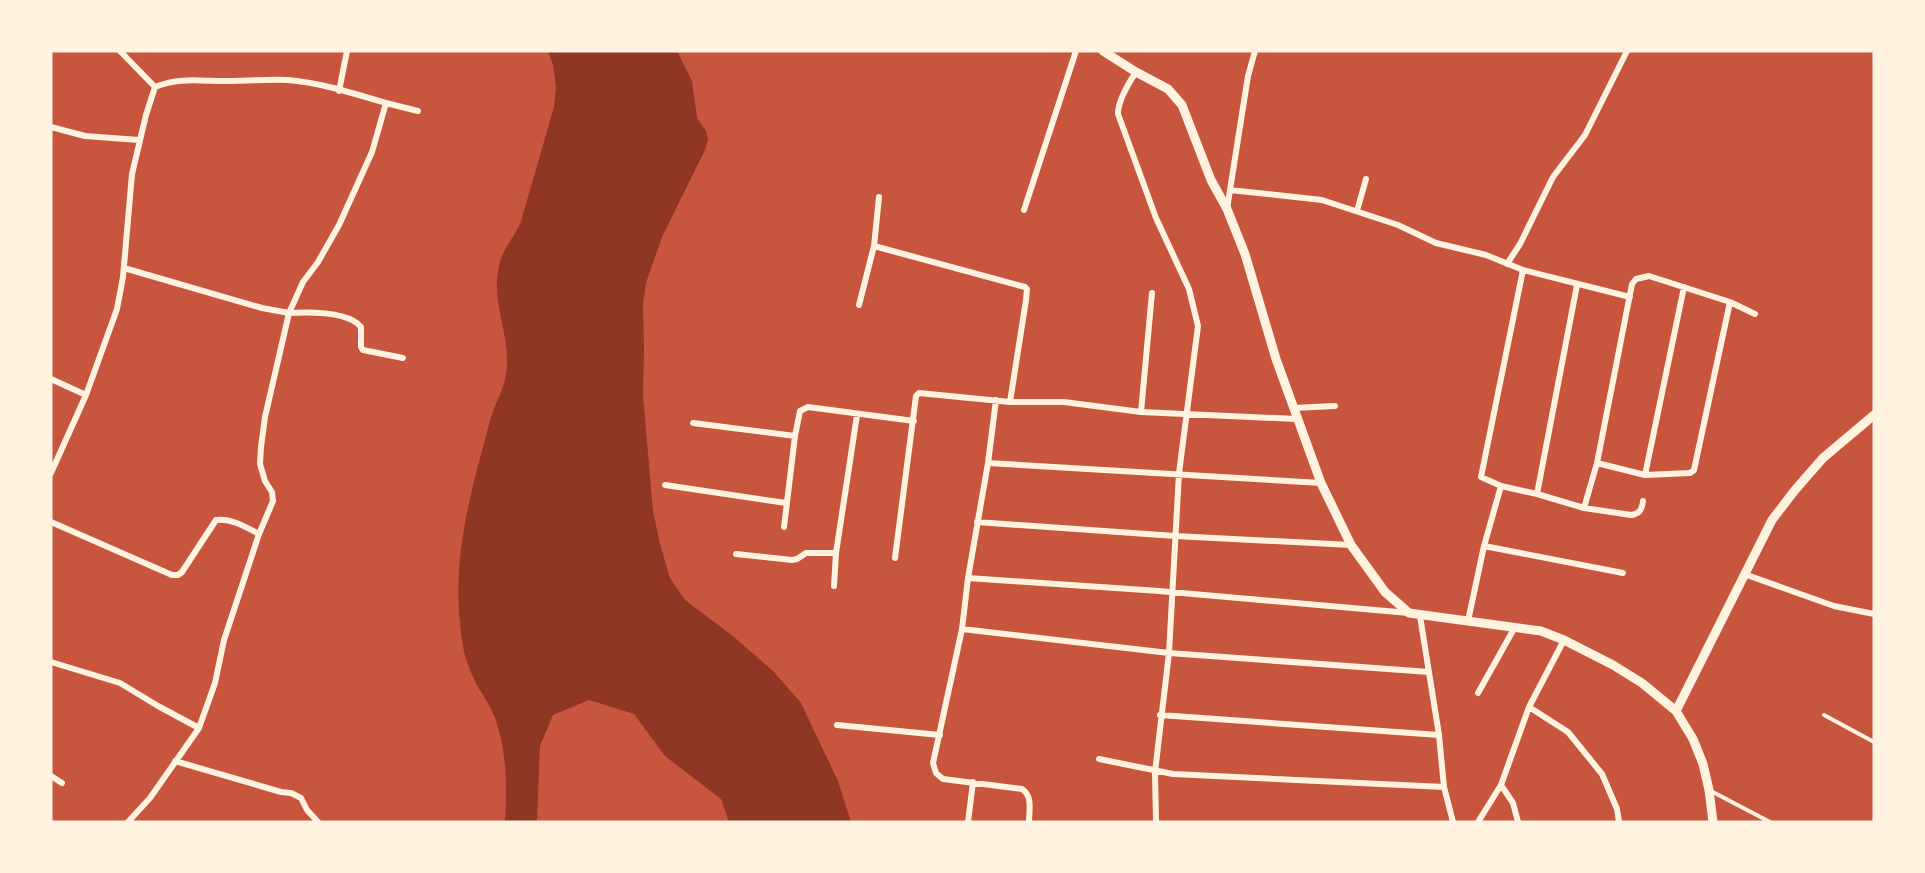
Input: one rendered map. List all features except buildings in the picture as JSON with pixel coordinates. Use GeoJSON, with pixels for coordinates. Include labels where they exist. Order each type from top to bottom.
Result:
{"type":"FeatureCollection","features":[{"type":"Feature","properties":{"kind":"street"},"geometry":{"type":"LineString","coordinates":[[120,51],[155,87]]}},
{"type":"Feature","properties":{"kind":"street"},"geometry":{"type":"LineString","coordinates":[[339,91],[347,51]]}},
{"type":"Feature","properties":{"kind":"street"},"geometry":{"type":"LineString","coordinates":[[1024,210],[1076,51]]}},
{"type":"Feature","properties":{"kind":"street"},"geometry":{"type":"LineString","coordinates":[[1103,51],[1168,89],[1182,105],[1211,180],[1227,209],[1245,254],[1276,359],[1321,483],[1351,545],[1385,592],[1409,613]]}},
{"type":"Feature","properties":{"kind":"street"},"geometry":{"type":"LineString","coordinates":[[1227,209],[1248,76],[1255,51]]}},
{"type":"Feature","properties":{"kind":"street"},"geometry":{"type":"LineString","coordinates":[[1507,264],[1520,244],[1553,177],[1585,135],[1627,51]]}},
{"type":"Feature","properties":{"kind":"street"},"geometry":{"type":"LineString","coordinates":[[1136,72],[1118,109],[1118,114],[1156,218],[1189,289],[1198,326],[1179,473],[1169,652],[1155,771],[1156,822]]}},
{"type":"Feature","properties":{"kind":"street"},"geometry":{"type":"LineString","coordinates":[[155,87],[167,82],[183,80],[229,82],[288,80],[418,111]]}},
{"type":"Feature","properties":{"kind":"street"},"geometry":{"type":"LineString","coordinates":[[51,473],[53,460],[86,395],[117,309],[124,268],[132,174],[139,140],[155,87]]}},
{"type":"Feature","properties":{"kind":"street"},"geometry":{"type":"LineString","coordinates":[[128,822],[150,798],[199,728],[215,683],[224,640],[259,534],[273,501],[272,492],[265,481],[260,464],[261,447],[265,417],[289,314],[303,282],[318,262],[339,225],[372,152],[386,103]]}},
{"type":"Feature","properties":{"kind":"street"},"geometry":{"type":"LineString","coordinates":[[51,127],[85,136],[139,140]]}},
{"type":"Feature","properties":{"kind":"street"},"geometry":{"type":"LineString","coordinates":[[1357,211],[1366,179]]}},
{"type":"Feature","properties":{"kind":"street"},"geometry":{"type":"LineString","coordinates":[[1230,190],[1322,200],[1398,225],[1436,243],[1485,255],[1523,270],[1629,297]]}},
{"type":"Feature","properties":{"kind":"street"},"geometry":{"type":"LineString","coordinates":[[859,305],[874,246],[879,197]]}},
{"type":"Feature","properties":{"kind":"street"},"geometry":{"type":"LineString","coordinates":[[874,246],[1027,289],[1010,402]]}},
{"type":"Feature","properties":{"kind":"street"},"geometry":{"type":"LineString","coordinates":[[124,268],[262,308],[289,314],[304,312],[348,318],[361,327],[363,350],[403,358]]}},
{"type":"Feature","properties":{"kind":"street"},"geometry":{"type":"LineString","coordinates":[[1523,270],[1481,477],[1501,486],[1584,508],[1631,515],[1640,511],[1643,501]]}},
{"type":"Feature","properties":{"kind":"street"},"geometry":{"type":"LineString","coordinates":[[1584,508],[1597,463],[1629,297],[1632,284],[1636,279],[1649,276],[1730,302],[1755,314]]}},
{"type":"Feature","properties":{"kind":"street"},"geometry":{"type":"LineString","coordinates":[[1537,494],[1577,285]]}},
{"type":"Feature","properties":{"kind":"street"},"geometry":{"type":"LineString","coordinates":[[1645,475],[1684,287]]}},
{"type":"Feature","properties":{"kind":"street"},"geometry":{"type":"LineString","coordinates":[[1141,412],[1152,293]]}},
{"type":"Feature","properties":{"kind":"street"},"geometry":{"type":"LineString","coordinates":[[1597,463],[1645,475],[1690,473],[1694,470],[1730,302]]}},
{"type":"Feature","properties":{"kind":"street"},"geometry":{"type":"LineString","coordinates":[[51,379],[86,395]]}},
{"type":"Feature","properties":{"kind":"street"},"geometry":{"type":"LineString","coordinates":[[895,558],[916,396],[919,393],[1010,402],[1064,402],[1141,412],[1297,419]]}},
{"type":"Feature","properties":{"kind":"street"},"geometry":{"type":"LineString","coordinates":[[996,400],[962,630],[933,763],[936,773],[943,779],[1023,789],[1029,797],[1029,822]]}},
{"type":"Feature","properties":{"kind":"street"},"geometry":{"type":"LineString","coordinates":[[1293,408],[1335,406]]}},
{"type":"Feature","properties":{"kind":"street"},"geometry":{"type":"LineString","coordinates":[[784,527],[795,436],[800,411],[803,408],[914,421]]}},
{"type":"Feature","properties":{"kind":"street"},"geometry":{"type":"LineString","coordinates":[[834,586],[836,553],[858,415]]}},
{"type":"Feature","properties":{"kind":"street"},"geometry":{"type":"LineString","coordinates":[[1676,711],[1772,520],[1824,458],[1874,415]]}},
{"type":"Feature","properties":{"kind":"street"},"geometry":{"type":"LineString","coordinates":[[693,423],[795,436]]}},
{"type":"Feature","properties":{"kind":"street"},"geometry":{"type":"LineString","coordinates":[[987,462],[1321,483]]}},
{"type":"Feature","properties":{"kind":"street"},"geometry":{"type":"LineString","coordinates":[[665,485],[786,503]]}},
{"type":"Feature","properties":{"kind":"street"},"geometry":{"type":"LineString","coordinates":[[1468,621],[1484,546],[1501,486]]}},
{"type":"Feature","properties":{"kind":"street"},"geometry":{"type":"LineString","coordinates":[[51,522],[172,575],[182,572],[216,520],[239,524],[259,534]]}},
{"type":"Feature","properties":{"kind":"street"},"geometry":{"type":"LineString","coordinates":[[977,522],[1175,536],[1351,545]]}},
{"type":"Feature","properties":{"kind":"street"},"geometry":{"type":"LineString","coordinates":[[1484,546],[1623,573]]}},
{"type":"Feature","properties":{"kind":"street"},"geometry":{"type":"LineString","coordinates":[[736,554],[792,560],[806,553],[836,553]]}},
{"type":"Feature","properties":{"kind":"street"},"geometry":{"type":"LineString","coordinates":[[1744,574],[1834,606],[1874,614]]}},
{"type":"Feature","properties":{"kind":"street"},"geometry":{"type":"LineString","coordinates":[[968,578],[1409,613],[1541,631],[1614,665],[1642,683],[1676,711],[1693,739],[1703,764],[1713,822]]}},
{"type":"Feature","properties":{"kind":"street"},"geometry":{"type":"LineString","coordinates":[[1420,616],[1440,735],[1444,787],[1453,822]]}},
{"type":"Feature","properties":{"kind":"street"},"geometry":{"type":"LineString","coordinates":[[1478,693],[1515,627]]}},
{"type":"Feature","properties":{"kind":"street"},"geometry":{"type":"LineString","coordinates":[[962,630],[1169,652],[1429,672]]}},
{"type":"Feature","properties":{"kind":"street"},"geometry":{"type":"LineString","coordinates":[[1478,822],[1500,785],[1529,707],[1564,640]]}},
{"type":"Feature","properties":{"kind":"street"},"geometry":{"type":"LineString","coordinates":[[51,662],[120,683],[199,728]]}},
{"type":"Feature","properties":{"kind":"street"},"geometry":{"type":"LineString","coordinates":[[1529,707],[1568,732],[1602,774],[1617,809],[1619,822]]}},
{"type":"Feature","properties":{"kind":"street"},"geometry":{"type":"LineString","coordinates":[[1160,715],[1440,735]]}},
{"type":"Feature","properties":{"kind":"street"},"geometry":{"type":"LineString","coordinates":[[837,724],[940,735]]}},
{"type":"Feature","properties":{"kind":"street"},"geometry":{"type":"LineString","coordinates":[[1099,759],[1173,774],[1444,787]]}},
{"type":"Feature","properties":{"kind":"street"},"geometry":{"type":"LineString","coordinates":[[175,762],[291,793],[301,798],[307,810],[318,822]]}},
{"type":"Feature","properties":{"kind":"street"},"geometry":{"type":"LineString","coordinates":[[51,776],[62,783]]}},
{"type":"Feature","properties":{"kind":"street"},"geometry":{"type":"LineString","coordinates":[[968,822],[973,783]]}},
{"type":"Feature","properties":{"kind":"street"},"geometry":{"type":"LineString","coordinates":[[1500,785],[1516,810],[1518,822]]}},
{"type":"Feature","properties":{"kind":"lane"},"geometry":{"type":"LineString","coordinates":[[1824,715],[1874,742]]}},
{"type":"Feature","properties":{"kind":"lane"},"geometry":{"type":"LineString","coordinates":[[1709,790],[1770,822]]}},
{"type":"Feature","properties":{"kind":"shaded area"},"geometry":{"type":"Polygon","coordinates":[[[548,51],[677,51],[692,81],[697,118],[706,131],[708,139],[705,150],[662,237],[646,283],[643,304],[643,395],[653,511],[660,544],[670,578],[685,600],[734,637],[774,672],[801,703],[838,781],[851,822],[729,822],[721,799],[665,756],[634,714],[589,700],[553,715],[540,746],[537,822],[505,822],[506,783],[502,743],[493,714],[475,681],[464,652],[458,583],[469,502],[490,421],[506,374],[506,347],[497,293],[499,266],[521,221],[554,107],[556,87],[553,65],[548,51]]]}}]}
